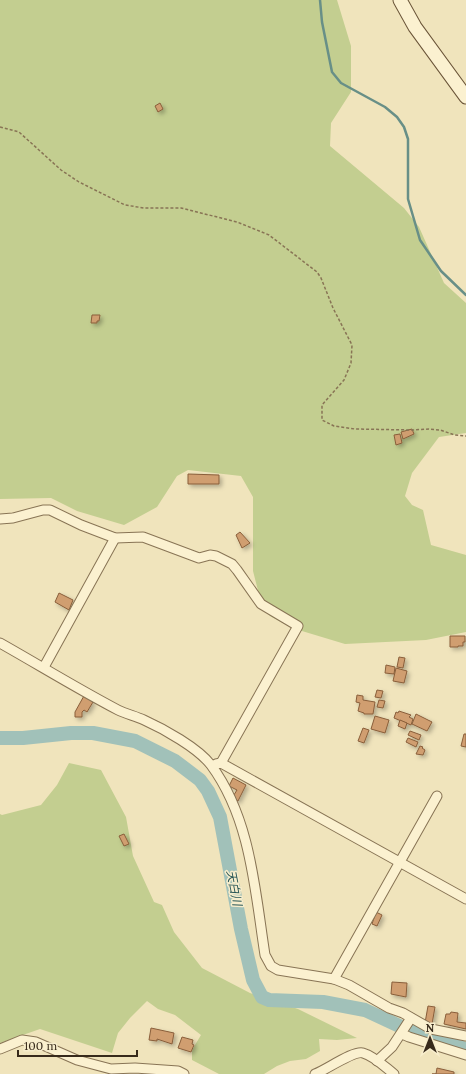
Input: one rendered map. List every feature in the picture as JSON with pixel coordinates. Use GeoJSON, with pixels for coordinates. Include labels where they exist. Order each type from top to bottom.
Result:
{"type":"FeatureCollection","features":[{"type":"Feature","properties":{"kind":"main road"},"geometry":{"type":"LineString","coordinates":[[400,0],[415,26],[466,97]]}},
{"type":"Feature","properties":{"kind":"street"},"geometry":{"type":"LineString","coordinates":[[0,519],[7,519],[34,512],[50,510],[80,525],[115,538],[143,537],[199,558],[210,554],[216,556],[232,564],[261,604],[298,626],[221,763]]}},
{"type":"Feature","properties":{"kind":"street"},"geometry":{"type":"LineString","coordinates":[[44,668],[115,538]]}},
{"type":"Feature","properties":{"kind":"street"},"geometry":{"type":"LineString","coordinates":[[0,643],[119,710],[144,720],[177,738],[192,747],[211,765],[234,807],[245,839],[267,960],[274,968],[282,971],[334,978],[431,1029],[466,1036]]}},
{"type":"Feature","properties":{"kind":"street"},"geometry":{"type":"LineString","coordinates":[[211,765],[221,763],[466,899]]}},
{"type":"Feature","properties":{"kind":"street"},"geometry":{"type":"LineString","coordinates":[[334,978],[437,796]]}},
{"type":"Feature","properties":{"kind":"street"},"geometry":{"type":"LineString","coordinates":[[377,1062],[392,1047],[402,1034],[411,1018]]}},
{"type":"Feature","properties":{"kind":"street"},"geometry":{"type":"LineString","coordinates":[[402,1034],[466,1055]]}},
{"type":"Feature","properties":{"kind":"street"},"geometry":{"type":"LineString","coordinates":[[0,1049],[22,1040],[36,1042],[77,1060],[111,1069],[135,1068],[178,1071],[184,1074]]}},
{"type":"Feature","properties":{"kind":"street"},"geometry":{"type":"LineString","coordinates":[[315,1074],[354,1053],[362,1052],[394,1074]]}},
{"type":"Feature","properties":{"kind":"path"},"geometry":{"type":"LineString","coordinates":[[0,127],[19,132],[61,170],[79,182],[126,205],[144,208],[181,208],[237,222],[268,235],[317,272],[352,345],[351,363],[344,380],[322,405],[322,420],[334,426],[355,429],[429,429],[466,436]]}},
{"type":"Feature","properties":{"kind":"green space"},"geometry":{"type":"Polygon","coordinates":[[[0,0],[337,0],[351,46],[351,92],[331,123],[330,146],[404,208],[419,227],[444,283],[466,303],[466,433],[439,437],[412,473],[405,496],[412,505],[423,510],[431,545],[466,555],[466,632],[426,640],[345,644],[292,628],[270,616],[262,606],[253,571],[253,497],[241,476],[188,470],[177,476],[157,507],[124,525],[77,511],[51,498],[0,499],[0,0]]]}},
{"type":"Feature","properties":{"kind":"green space"},"geometry":{"type":"Polygon","coordinates":[[[69,763],[101,770],[126,817],[133,856],[154,902],[162,905],[174,932],[202,968],[250,993],[298,1009],[357,1038],[337,1040],[319,1039],[320,1051],[306,1059],[290,1061],[277,1066],[264,1074],[219,1074],[192,1060],[192,1050],[201,1035],[175,1015],[158,1009],[147,1001],[118,1033],[112,1053],[40,1029],[0,1043],[0,814],[2,815],[41,805],[57,785],[69,763]]]}},
{"type":"Feature","properties":{"kind":"building"},"geometry":{"type":"Polygon","coordinates":[[[160,103],[163,109],[158,112],[155,106],[160,103]]]}},
{"type":"Feature","properties":{"kind":"building"},"geometry":{"type":"Polygon","coordinates":[[[92,315],[100,315],[97,323],[91,323],[92,315]]]}},
{"type":"Feature","properties":{"kind":"building"},"geometry":{"type":"Polygon","coordinates":[[[412,429],[414,434],[403,439],[401,432],[412,429]]]}},
{"type":"Feature","properties":{"kind":"building"},"geometry":{"type":"Polygon","coordinates":[[[400,434],[402,443],[396,445],[394,435],[400,434]]]}},
{"type":"Feature","properties":{"kind":"building"},"geometry":{"type":"Polygon","coordinates":[[[188,474],[219,475],[219,484],[188,484],[188,474]]]}},
{"type":"Feature","properties":{"kind":"building"},"geometry":{"type":"Polygon","coordinates":[[[240,532],[250,543],[242,548],[236,535],[240,532]]]}},
{"type":"Feature","properties":{"kind":"building"},"geometry":{"type":"Polygon","coordinates":[[[59,593],[73,600],[69,610],[55,602],[59,593]]]}},
{"type":"Feature","properties":{"kind":"building"},"geometry":{"type":"Polygon","coordinates":[[[450,636],[465,636],[463,646],[450,647],[450,636]]]}},
{"type":"Feature","properties":{"kind":"building"},"geometry":{"type":"Polygon","coordinates":[[[399,657],[405,658],[403,668],[397,667],[399,657]]]}},
{"type":"Feature","properties":{"kind":"building"},"geometry":{"type":"Polygon","coordinates":[[[386,665],[395,667],[394,674],[385,673],[386,665]]]}},
{"type":"Feature","properties":{"kind":"building"},"geometry":{"type":"Polygon","coordinates":[[[396,668],[407,671],[404,683],[393,681],[396,668]]]}},
{"type":"Feature","properties":{"kind":"building"},"geometry":{"type":"Polygon","coordinates":[[[377,690],[383,691],[381,698],[375,697],[377,690]]]}},
{"type":"Feature","properties":{"kind":"building"},"geometry":{"type":"Polygon","coordinates":[[[85,694],[91,698],[90,700],[93,702],[87,712],[84,710],[82,712],[82,717],[75,717],[75,712],[85,694]]]}},
{"type":"Feature","properties":{"kind":"building"},"geometry":{"type":"Polygon","coordinates":[[[357,695],[363,696],[363,700],[375,702],[373,714],[364,714],[358,711],[360,703],[356,702],[357,695]]]}},
{"type":"Feature","properties":{"kind":"building"},"geometry":{"type":"Polygon","coordinates":[[[379,700],[385,701],[383,708],[377,707],[379,700]]]}},
{"type":"Feature","properties":{"kind":"building"},"geometry":{"type":"Polygon","coordinates":[[[399,711],[411,715],[409,717],[413,719],[411,725],[394,718],[396,712],[398,713],[399,711]]]}},
{"type":"Feature","properties":{"kind":"building"},"geometry":{"type":"Polygon","coordinates":[[[416,714],[432,722],[427,731],[412,724],[416,714]]]}},
{"type":"Feature","properties":{"kind":"building"},"geometry":{"type":"Polygon","coordinates":[[[375,716],[389,720],[385,733],[371,729],[375,716]]]}},
{"type":"Feature","properties":{"kind":"building"},"geometry":{"type":"Polygon","coordinates":[[[400,720],[407,723],[405,729],[398,726],[400,720]]]}},
{"type":"Feature","properties":{"kind":"building"},"geometry":{"type":"Polygon","coordinates":[[[363,728],[369,730],[364,743],[358,741],[363,728]]]}},
{"type":"Feature","properties":{"kind":"building"},"geometry":{"type":"Polygon","coordinates":[[[410,731],[421,735],[419,740],[408,735],[410,731]]]}},
{"type":"Feature","properties":{"kind":"building"},"geometry":{"type":"Polygon","coordinates":[[[464,734],[466,734],[466,747],[461,746],[464,734]]]}},
{"type":"Feature","properties":{"kind":"building"},"geometry":{"type":"Polygon","coordinates":[[[408,738],[418,742],[416,747],[406,742],[408,738]]]}},
{"type":"Feature","properties":{"kind":"building"},"geometry":{"type":"Polygon","coordinates":[[[420,746],[425,750],[423,755],[416,754],[420,746]]]}},
{"type":"Feature","properties":{"kind":"building"},"geometry":{"type":"Polygon","coordinates":[[[233,778],[246,785],[238,801],[232,798],[237,790],[229,786],[233,778]]]}},
{"type":"Feature","properties":{"kind":"building"},"geometry":{"type":"Polygon","coordinates":[[[124,834],[129,844],[124,846],[119,836],[124,834]]]}},
{"type":"Feature","properties":{"kind":"building"},"geometry":{"type":"Polygon","coordinates":[[[376,912],[382,915],[377,926],[372,924],[376,912]]]}},
{"type":"Feature","properties":{"kind":"building"},"geometry":{"type":"Polygon","coordinates":[[[392,982],[407,983],[406,997],[391,994],[392,982]]]}},
{"type":"Feature","properties":{"kind":"building"},"geometry":{"type":"Polygon","coordinates":[[[428,1006],[435,1007],[432,1024],[425,1023],[428,1006]]]}},
{"type":"Feature","properties":{"kind":"building"},"geometry":{"type":"Polygon","coordinates":[[[451,1012],[458,1013],[457,1022],[466,1023],[466,1029],[444,1024],[446,1014],[450,1014],[451,1012]]]}},
{"type":"Feature","properties":{"kind":"building"},"geometry":{"type":"Polygon","coordinates":[[[151,1028],[174,1033],[172,1044],[157,1039],[157,1041],[149,1040],[151,1028]]]}},
{"type":"Feature","properties":{"kind":"building"},"geometry":{"type":"Polygon","coordinates":[[[182,1037],[193,1040],[192,1044],[194,1045],[191,1052],[178,1048],[182,1037]]]}},
{"type":"Feature","properties":{"kind":"building"},"geometry":{"type":"Polygon","coordinates":[[[437,1068],[454,1072],[454,1074],[436,1074],[437,1068]]]}},
{"type":"Feature","properties":{"kind":"waterway"},"geometry":{"type":"LineString","coordinates":[[320,0],[322,22],[332,72],[341,83],[385,107],[397,117],[404,127],[408,139],[408,199],[420,240],[441,271],[466,295]]}},
{"type":"Feature","properties":{"kind":"waterway","name":"天白川"},"geometry":{"type":"LineString","coordinates":[[0,738],[23,738],[71,733],[93,733],[135,741],[175,761],[200,780],[208,791],[220,817],[241,929],[253,980],[262,997],[269,1000],[323,1002],[365,1010],[423,1037],[466,1049]]}}]}
